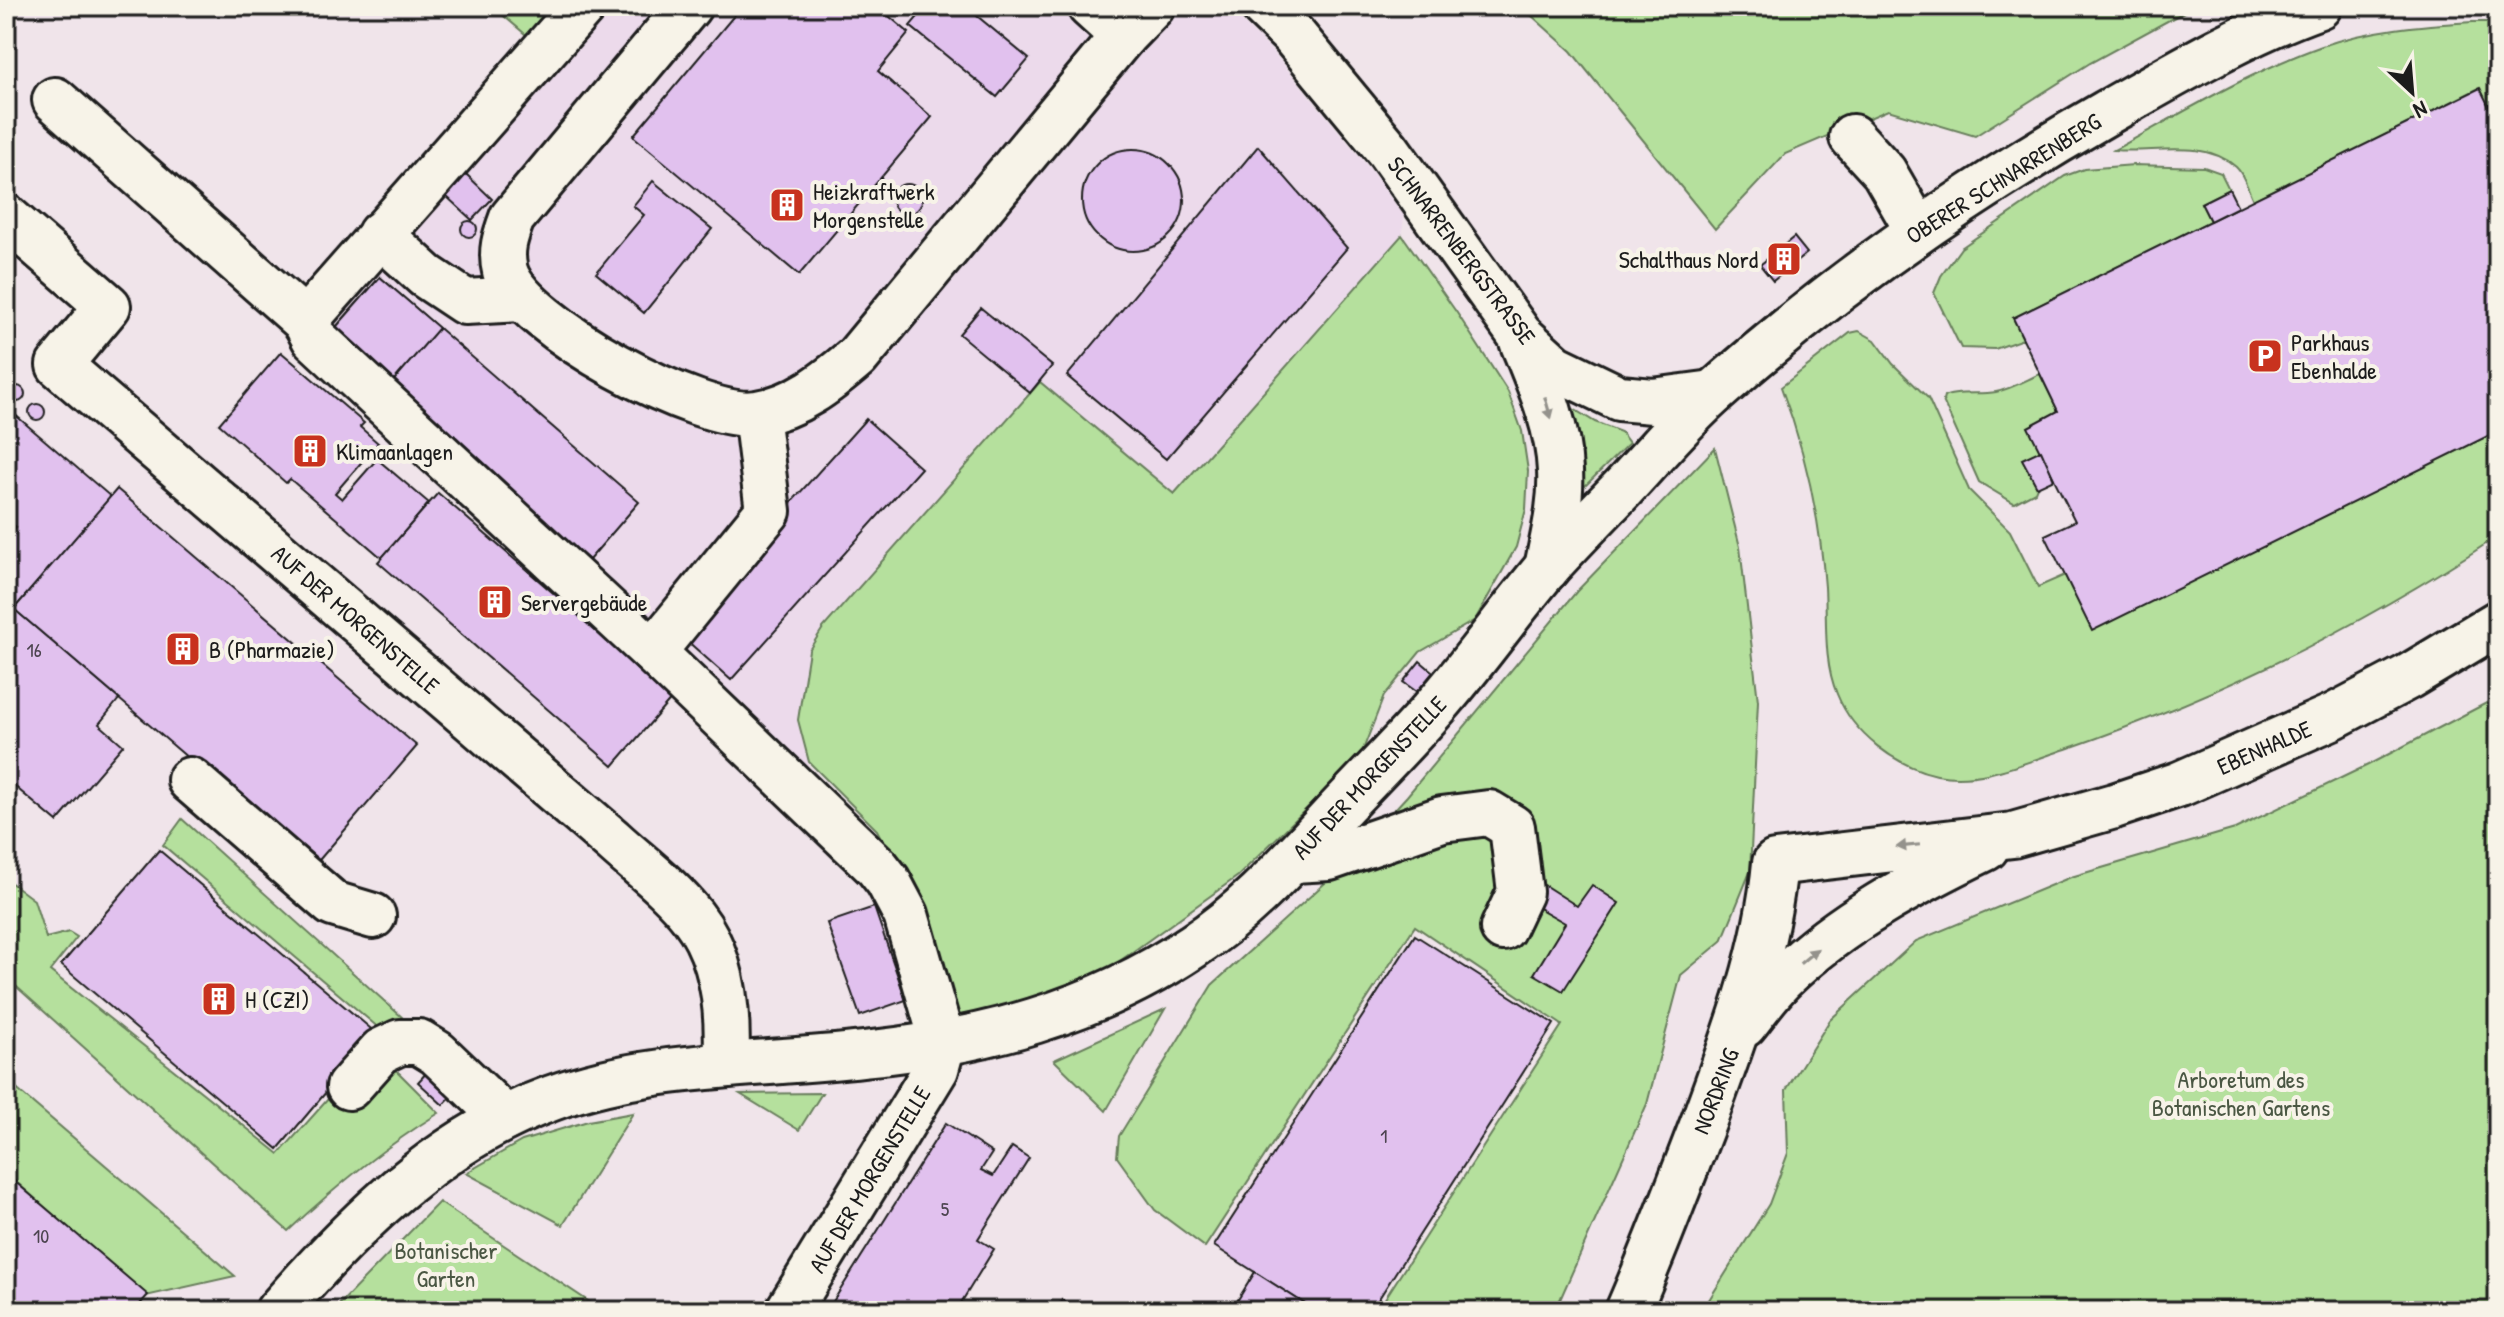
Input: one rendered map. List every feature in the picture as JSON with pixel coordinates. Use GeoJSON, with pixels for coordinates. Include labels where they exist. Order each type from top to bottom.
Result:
{"type":"FeatureCollection","features":[{"type":"Feature","properties":{"kind":"street"},"geometry":{"type":"LineString","coordinates":[[305,321],[583,6]]}},
{"type":"Feature","properties":{"kind":"street"},"geometry":{"type":"LineString","coordinates":[[689,6],[512,218],[502,247],[506,273],[521,299],[566,336],[669,393],[721,411],[756,414],[868,370],[1138,21],[1090,6]]}},
{"type":"Feature","properties":{"kind":"street","name":"SCHNARRENBERGSTRASSE"},"geometry":{"type":"LineString","coordinates":[[1263,6],[1293,35],[1388,150],[1520,335],[1555,367],[1619,398],[1653,401],[1713,393]]}},
{"type":"Feature","properties":{"kind":"street","name":"OBERER SCHNARRENBERG"},"geometry":{"type":"LineString","coordinates":[[1713,393],[1868,265],[2034,155],[2219,48],[2319,6]]}},
{"type":"Feature","properties":{"kind":"street"},"geometry":{"type":"LineString","coordinates":[[55,100],[305,321],[314,338],[653,652],[888,881],[906,915],[943,1044]]}},
{"type":"Feature","properties":{"kind":"street"},"geometry":{"type":"LineString","coordinates":[[1852,137],[1884,172],[1918,231]]}},
{"type":"Feature","properties":{"kind":"street","name":"AUF DER MORGENSTELLE"},"geometry":{"type":"LineString","coordinates":[[6,217],[108,306],[59,365],[612,840],[694,917],[716,963],[724,997],[726,1065]]}},
{"type":"Feature","properties":{"kind":"street"},"geometry":{"type":"LineString","coordinates":[[380,234],[426,276],[465,302],[521,299]]}},
{"type":"Feature","properties":{"kind":"street"},"geometry":{"type":"LineString","coordinates":[[1520,335],[1547,405],[1560,472],[1547,568]]}},
{"type":"Feature","properties":{"kind":"street","name":"AUF DER MORGENSTELLE"},"geometry":{"type":"LineString","coordinates":[[278,1311],[313,1271],[415,1173],[458,1143],[554,1097],[609,1081],[726,1065],[861,1055],[990,1035],[1118,991],[1194,946],[1229,920],[1293,860],[1442,699],[1547,568],[1713,393]]}},
{"type":"Feature","properties":{"kind":"street"},"geometry":{"type":"LineString","coordinates":[[653,652],[768,511],[756,414]]}},
{"type":"Feature","properties":{"kind":"street","name":"EBENHALDE"},"geometry":{"type":"LineString","coordinates":[[1775,863],[2013,835],[2065,822],[2180,784],[2334,716],[2408,677],[2498,623]]}},
{"type":"Feature","properties":{"kind":"street"},"geometry":{"type":"LineString","coordinates":[[190,780],[333,904],[373,916]]}},
{"type":"Feature","properties":{"kind":"street"},"geometry":{"type":"LineString","coordinates":[[1293,860],[1329,858],[1442,819],[1489,813],[1512,827],[1520,892],[1503,928]]}},
{"type":"Feature","properties":{"kind":"street","name":"EBENHALDE"},"geometry":{"type":"LineString","coordinates":[[1737,1033],[1782,978],[1833,935],[1911,885],[2013,835]]}},
{"type":"Feature","properties":{"kind":"street","name":"NORDRING"},"geometry":{"type":"LineString","coordinates":[[1628,1311],[1655,1249],[1737,1033],[1771,903],[1775,863]]}},
{"type":"Feature","properties":{"kind":"street"},"geometry":{"type":"LineString","coordinates":[[349,1087],[381,1051],[400,1042],[419,1042],[437,1053],[505,1118]]}},
{"type":"Feature","properties":{"kind":"street","name":"AUF DER MORGENSTELLE"},"geometry":{"type":"LineString","coordinates":[[788,1311],[936,1069],[943,1044]]}},
{"type":"Feature","properties":{"kind":"shaded area"},"geometry":{"type":"Polygon","coordinates":[[[583,6],[1226,6],[1273,52],[1369,168],[1404,216],[1402,235],[1173,494],[1040,382],[823,628],[809,650],[798,720],[809,762],[799,774],[314,338],[466,174],[596,25],[583,6]]]}},
{"type":"Feature","properties":{"kind":"green space"},"geometry":{"type":"Polygon","coordinates":[[[492,6],[559,6],[531,39],[492,6]]]}},
{"type":"Feature","properties":{"kind":"green space"},"geometry":{"type":"Polygon","coordinates":[[[1521,6],[2195,6],[2090,63],[1975,136],[1888,110],[1785,154],[1715,229],[1571,51],[1521,6]]]}},
{"type":"Feature","properties":{"kind":"green space"},"geometry":{"type":"Polygon","coordinates":[[[2498,22],[2498,112],[2493,115],[2479,88],[2253,200],[2239,170],[2223,158],[2193,150],[2114,150],[2242,81],[2322,46],[2378,32],[2498,22]]]}},
{"type":"Feature","properties":{"kind":"green space"},"geometry":{"type":"Polygon","coordinates":[[[2134,165],[2204,167],[2221,173],[2229,189],[2201,203],[2210,221],[2013,318],[2023,339],[1995,349],[1961,348],[1934,293],[1941,276],[1961,248],[2065,176],[2084,169],[2134,165]]]}},
{"type":"Feature","properties":{"kind":"green space"},"geometry":{"type":"Polygon","coordinates":[[[1402,235],[1508,392],[1522,431],[1528,471],[1526,509],[1516,547],[1475,620],[1420,652],[1384,696],[1361,755],[1238,876],[1078,991],[952,1029],[906,886],[877,830],[809,762],[798,720],[809,650],[823,628],[1040,382],[1174,494],[1402,235]]]}},
{"type":"Feature","properties":{"kind":"green space"},"geometry":{"type":"Polygon","coordinates":[[[1859,331],[1875,340],[1893,364],[1928,398],[1969,490],[2010,531],[2038,587],[2065,575],[2092,630],[2498,431],[2498,536],[2343,629],[2234,682],[2123,729],[1986,774],[1953,777],[1921,771],[1891,756],[1865,735],[1844,709],[1837,694],[1828,655],[1823,561],[1815,510],[1804,460],[1781,387],[1850,333],[1859,331]]]}},
{"type":"Feature","properties":{"kind":"green space"},"geometry":{"type":"Polygon","coordinates":[[[2040,374],[2058,411],[2041,450],[2023,460],[2037,487],[2035,492],[2014,503],[1979,482],[1943,401],[1944,397],[1955,394],[2002,391],[2040,374]]]}},
{"type":"Feature","properties":{"kind":"green space"},"geometry":{"type":"Polygon","coordinates":[[[1572,408],[1595,422],[1621,432],[1629,443],[1581,490],[1564,413],[1572,408]]]}},
{"type":"Feature","properties":{"kind":"green space"},"geometry":{"type":"Polygon","coordinates":[[[1715,448],[1740,547],[1758,701],[1750,872],[1722,941],[1681,975],[1647,1104],[1555,1311],[1377,1311],[1562,1025],[1415,926],[1205,1247],[1155,1210],[1117,1157],[1119,1136],[1212,985],[1336,873],[1407,796],[1577,591],[1715,448]]]}},
{"type":"Feature","properties":{"kind":"green space","name":"Arboretum des Botanischen Gartens"},"geometry":{"type":"Polygon","coordinates":[[[2498,697],[2498,1311],[1702,1311],[1769,1204],[1788,1153],[1786,1090],[1830,1020],[1916,941],[2071,877],[2235,829],[2368,765],[2498,697]]]}},
{"type":"Feature","properties":{"kind":"green space"},"geometry":{"type":"Polygon","coordinates":[[[182,819],[413,1027],[387,1035],[163,845],[182,819]]]}},
{"type":"Feature","properties":{"kind":"green space"},"geometry":{"type":"Polygon","coordinates":[[[6,879],[34,900],[46,938],[69,932],[77,937],[50,971],[279,1154],[337,1089],[363,1101],[396,1070],[439,1113],[360,1168],[288,1231],[8,979],[6,879]]]}},
{"type":"Feature","properties":{"kind":"green space"},"geometry":{"type":"Polygon","coordinates":[[[1165,1009],[1106,1111],[1054,1060],[1165,1009]]]}},
{"type":"Feature","properties":{"kind":"green space"},"geometry":{"type":"Polygon","coordinates":[[[6,1080],[235,1276],[146,1296],[6,1173],[6,1080]]]}},
{"type":"Feature","properties":{"kind":"green space"},"geometry":{"type":"Polygon","coordinates":[[[822,1093],[799,1130],[740,1094],[822,1093]]]}},
{"type":"Feature","properties":{"kind":"green space"},"geometry":{"type":"Polygon","coordinates":[[[633,1113],[563,1225],[466,1173],[522,1141],[588,1121],[633,1113]]]}},
{"type":"Feature","properties":{"kind":"green space","name":"Botanischer Garten"},"geometry":{"type":"Polygon","coordinates":[[[439,1202],[603,1311],[333,1311],[439,1202]]]}},
{"type":"Feature","properties":{"kind":"building","name":"Heizkraftwerk Morgenstelle"},"geometry":{"type":"Polygon","coordinates":[[[742,6],[877,6],[909,33],[878,71],[932,117],[799,275],[633,136],[742,6]]]}},
{"type":"Feature","properties":{"kind":"building"},"geometry":{"type":"Polygon","coordinates":[[[927,6],[965,6],[1029,59],[997,97],[910,26],[927,6]]]}},
{"type":"Feature","properties":{"kind":"building","name":"Parkhaus Ebenhalde"},"geometry":{"type":"Polygon","coordinates":[[[2480,88],[2498,125],[2498,431],[2092,631],[2045,535],[2075,521],[2028,427],[2058,411],[2013,318],[2480,88]]]}},
{"type":"Feature","properties":{"kind":"building"},"geometry":{"type":"Polygon","coordinates":[[[1258,146],[1347,248],[1166,459],[1067,376],[1258,146]]]}},
{"type":"Feature","properties":{"kind":"building"},"geometry":{"type":"Polygon","coordinates":[[[1133,149],[1152,153],[1169,164],[1180,181],[1184,200],[1180,219],[1169,236],[1152,247],[1133,251],[1114,247],[1097,236],[1086,219],[1082,200],[1086,181],[1097,164],[1114,153],[1133,149]]]}},
{"type":"Feature","properties":{"kind":"building"},"geometry":{"type":"Polygon","coordinates":[[[466,174],[492,199],[472,220],[446,196],[466,174]]]}},
{"type":"Feature","properties":{"kind":"building"},"geometry":{"type":"Polygon","coordinates":[[[653,181],[712,229],[644,313],[596,273],[644,215],[633,206],[653,181]]]}},
{"type":"Feature","properties":{"kind":"building"},"geometry":{"type":"Polygon","coordinates":[[[907,184],[917,189],[922,199],[917,209],[907,214],[897,209],[892,199],[897,189],[907,184]]]}},
{"type":"Feature","properties":{"kind":"building"},"geometry":{"type":"Polygon","coordinates":[[[2229,189],[2238,207],[2210,221],[2201,203],[2229,189]]]}},
{"type":"Feature","properties":{"kind":"building"},"geometry":{"type":"Polygon","coordinates":[[[469,221],[475,223],[475,235],[469,237],[463,235],[461,229],[463,223],[469,221]]]}},
{"type":"Feature","properties":{"kind":"building","name":"Schalthaus Nord"},"geometry":{"type":"Polygon","coordinates":[[[1794,237],[1807,253],[1773,281],[1760,265],[1794,237]]]}},
{"type":"Feature","properties":{"kind":"building"},"geometry":{"type":"Polygon","coordinates":[[[380,277],[639,502],[589,560],[330,334],[380,277]]]}},
{"type":"Feature","properties":{"kind":"building"},"geometry":{"type":"Polygon","coordinates":[[[380,277],[439,328],[389,386],[330,334],[380,277]]]}},
{"type":"Feature","properties":{"kind":"building"},"geometry":{"type":"Polygon","coordinates":[[[981,308],[1052,366],[1030,393],[959,334],[981,308]]]}},
{"type":"Feature","properties":{"kind":"building","name":"Klimaanlagen"},"geometry":{"type":"Polygon","coordinates":[[[281,352],[364,423],[360,427],[378,443],[335,493],[342,499],[377,459],[429,503],[382,558],[290,479],[286,483],[219,424],[281,352]]]}},
{"type":"Feature","properties":{"kind":"building"},"geometry":{"type":"Polygon","coordinates":[[[17,386],[23,388],[23,400],[17,402],[11,400],[9,394],[11,388],[17,386]]]}},
{"type":"Feature","properties":{"kind":"building"},"geometry":{"type":"Polygon","coordinates":[[[37,404],[45,412],[37,420],[29,412],[37,404]]]}},
{"type":"Feature","properties":{"kind":"building"},"geometry":{"type":"Polygon","coordinates":[[[6,407],[111,497],[14,609],[119,699],[99,724],[123,745],[57,822],[6,779],[6,539],[16,527],[6,519],[6,407]]]}},
{"type":"Feature","properties":{"kind":"building"},"geometry":{"type":"Polygon","coordinates":[[[866,419],[921,468],[731,680],[676,631],[866,419]]]}},
{"type":"Feature","properties":{"kind":"building"},"geometry":{"type":"Polygon","coordinates":[[[2041,450],[2054,479],[2037,487],[2022,459],[2041,450]]]}},
{"type":"Feature","properties":{"kind":"building","name":"B (Pharmazie)"},"geometry":{"type":"Polygon","coordinates":[[[117,489],[417,746],[314,866],[14,609],[117,489]]]}},
{"type":"Feature","properties":{"kind":"building","name":"Servergebäude"},"geometry":{"type":"Polygon","coordinates":[[[438,493],[673,697],[613,766],[378,562],[438,493]]]}},
{"type":"Feature","properties":{"kind":"building"},"geometry":{"type":"Polygon","coordinates":[[[1420,661],[1433,672],[1417,692],[1403,682],[1420,661]]]}},
{"type":"Feature","properties":{"kind":"building","name":"H (CZI)"},"geometry":{"type":"Polygon","coordinates":[[[159,850],[376,1033],[278,1149],[61,965],[159,850]]]}},
{"type":"Feature","properties":{"kind":"building"},"geometry":{"type":"Polygon","coordinates":[[[1541,883],[1577,906],[1592,885],[1619,903],[1563,991],[1534,974],[1565,923],[1530,903],[1541,883]]]}},
{"type":"Feature","properties":{"kind":"building"},"geometry":{"type":"Polygon","coordinates":[[[874,907],[906,1000],[860,1016],[827,923],[874,907]]]}},
{"type":"Feature","properties":{"kind":"building"},"geometry":{"type":"Polygon","coordinates":[[[1415,935],[1554,1024],[1371,1311],[1316,1311],[1214,1246],[1415,935]]]}},
{"type":"Feature","properties":{"kind":"building"},"geometry":{"type":"Polygon","coordinates":[[[429,1070],[454,1093],[443,1105],[418,1082],[429,1070]]]}},
{"type":"Feature","properties":{"kind":"building"},"geometry":{"type":"Polygon","coordinates":[[[946,1123],[992,1153],[981,1170],[993,1176],[1012,1147],[1029,1158],[978,1239],[994,1249],[956,1311],[827,1311],[946,1123]]]}},
{"type":"Feature","properties":{"kind":"building"},"geometry":{"type":"Polygon","coordinates":[[[6,1174],[148,1295],[134,1311],[6,1311],[6,1174]]]}},
{"type":"Feature","properties":{"kind":"building"},"geometry":{"type":"Polygon","coordinates":[[[1255,1272],[1316,1311],[1231,1311],[1255,1272]]]}},
{"type":"Feature","properties":{"kind":"building"},"geometry":{"type":"Polygon","coordinates":[[[1062,1300],[1079,1311],[1055,1311],[1062,1300]]]}},
{"type":"Feature","properties":{"kind":"place","name":"Heizkraftwerk Morgenstelle"},"geometry":{"type":"Point","coordinates":[787,205]}},
{"type":"Feature","properties":{"kind":"place","name":"Schalthaus Nord"},"geometry":{"type":"Point","coordinates":[1784,259]}},
{"type":"Feature","properties":{"kind":"place","name":"Parkhaus Ebenhalde"},"geometry":{"type":"Point","coordinates":[2265,356]}},
{"type":"Feature","properties":{"kind":"place","name":"Klimaanlagen"},"geometry":{"type":"Point","coordinates":[310,451]}},
{"type":"Feature","properties":{"kind":"place","name":"Servergebäude"},"geometry":{"type":"Point","coordinates":[495,602]}},
{"type":"Feature","properties":{"kind":"place","name":"B (Pharmazie)"},"geometry":{"type":"Point","coordinates":[183,649]}},
{"type":"Feature","properties":{"kind":"place","name":"H (CZI)"},"geometry":{"type":"Point","coordinates":[219,999]}}]}
